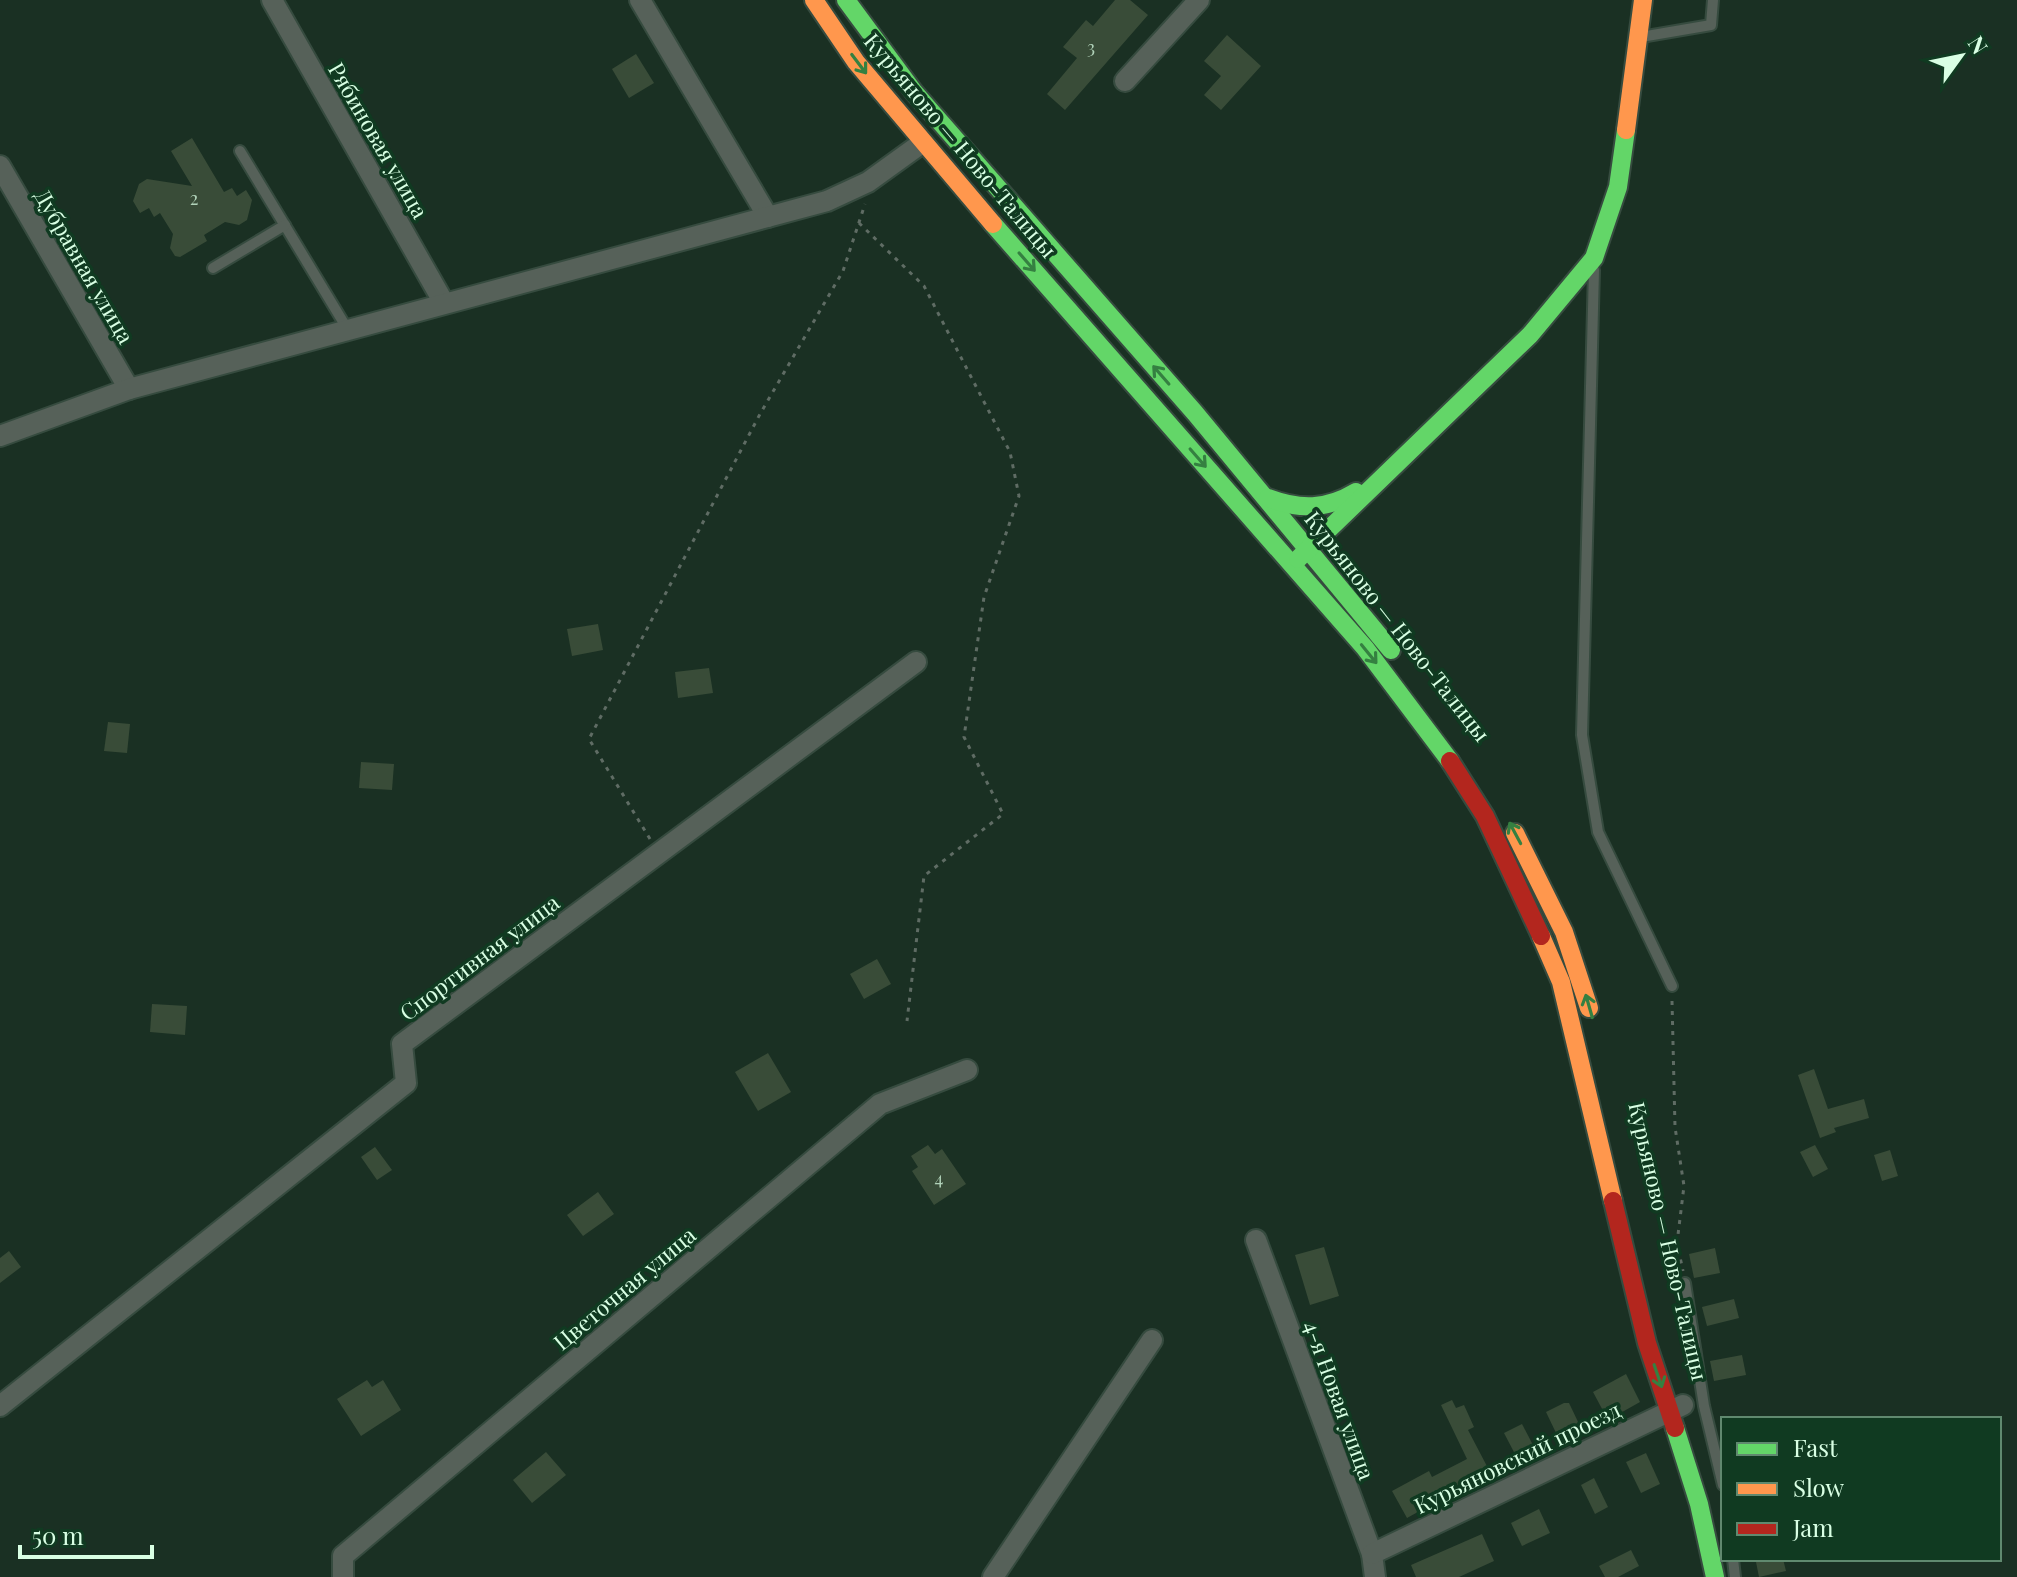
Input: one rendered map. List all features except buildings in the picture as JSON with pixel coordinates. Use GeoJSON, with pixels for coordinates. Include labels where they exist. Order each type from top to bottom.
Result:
{"type":"FeatureCollection","features":[{"type":"Feature","properties":{"kind":"main road","name":"Курьяново — Ново-Талицы"},"geometry":{"type":"LineString","coordinates":[[814,0],[856,62],[922,143],[1365,648],[1450,761],[1485,816],[1546,941],[1575,1027],[1647,1343],[1676,1407]]}},
{"type":"Feature","properties":{"kind":"main road","name":"Курьяново — Ново-Талицы"},"geometry":{"type":"LineString","coordinates":[[846,0],[914,92],[1267,498],[1404,668]]}},
{"type":"Feature","properties":{"kind":"main road"},"geometry":{"type":"LineString","coordinates":[[1291,565],[1530,335],[1594,258],[1618,187],[1643,0]]}},
{"type":"Feature","properties":{"kind":"main road"},"geometry":{"type":"LineString","coordinates":[[1267,498],[1292,508],[1322,508],[1341,502],[1393,467]]}},
{"type":"Feature","properties":{"kind":"main road"},"geometry":{"type":"LineString","coordinates":[[1379,636],[1344,575],[1339,555],[1349,520],[1393,467]]}},
{"type":"Feature","properties":{"kind":"main road","name":"Курьяново — Ново-Талицы"},"geometry":{"type":"LineString","coordinates":[[1456,737],[1501,806],[1536,872],[1564,932],[1593,1023]]}},
{"type":"Feature","properties":{"kind":"main road","name":"Курьяново — Ново-Талицы"},"geometry":{"type":"LineString","coordinates":[[1655,1292],[1676,1407]]}},
{"type":"Feature","properties":{"kind":"main road"},"geometry":{"type":"LineString","coordinates":[[1676,1407],[1715,1577]]}},
{"type":"Feature","properties":{"kind":"main road"},"geometry":{"type":"LineString","coordinates":[[1676,1407],[1710,1498],[1723,1577]]}},
{"type":"Feature","properties":{"kind":"street","name":"Рябиновая улица"},"geometry":{"type":"LineString","coordinates":[[272,0],[444,303]]}},
{"type":"Feature","properties":{"kind":"street"},"geometry":{"type":"LineString","coordinates":[[640,0],[768,217]]}},
{"type":"Feature","properties":{"kind":"street"},"geometry":{"type":"LineString","coordinates":[[1125,81],[1199,0]]}},
{"type":"Feature","properties":{"kind":"street"},"geometry":{"type":"LineString","coordinates":[[0,436],[129,389],[827,201],[868,182],[922,143]]}},
{"type":"Feature","properties":{"kind":"street","name":"Дубравная улица"},"geometry":{"type":"LineString","coordinates":[[0,166],[129,389]]}},
{"type":"Feature","properties":{"kind":"street","name":"Спортивная улица"},"geometry":{"type":"LineString","coordinates":[[0,1406],[406,1083],[402,1044],[916,662]]}},
{"type":"Feature","properties":{"kind":"street","name":"Цветочная улица"},"geometry":{"type":"LineString","coordinates":[[343,1577],[343,1556],[880,1104],[967,1070]]}},
{"type":"Feature","properties":{"kind":"street","name":"4-я Новая улица"},"geometry":{"type":"LineString","coordinates":[[1256,1240],[1372,1554],[1375,1577]]}},
{"type":"Feature","properties":{"kind":"street"},"geometry":{"type":"LineString","coordinates":[[993,1577],[1152,1340]]}},
{"type":"Feature","properties":{"kind":"street","name":"Курьяновский проезд"},"geometry":{"type":"LineString","coordinates":[[1372,1554],[1676,1407]]}},
{"type":"Feature","properties":{"kind":"lane"},"geometry":{"type":"LineString","coordinates":[[1639,38],[1711,25],[1713,0]]}},
{"type":"Feature","properties":{"kind":"lane"},"geometry":{"type":"LineString","coordinates":[[240,151],[348,330]]}},
{"type":"Feature","properties":{"kind":"lane"},"geometry":{"type":"LineString","coordinates":[[213,268],[285,225]]}},
{"type":"Feature","properties":{"kind":"lane"},"geometry":{"type":"LineString","coordinates":[[1594,258],[1582,735],[1598,832],[1672,986]]}},
{"type":"Feature","properties":{"kind":"lane"},"geometry":{"type":"LineString","coordinates":[[1685,1283],[1704,1406],[1721,1477]]}},
{"type":"Feature","properties":{"kind":"path"},"geometry":{"type":"LineString","coordinates":[[659,854],[589,739],[760,414],[843,271],[866,201]]}},
{"type":"Feature","properties":{"kind":"path"},"geometry":{"type":"LineString","coordinates":[[859,223],[924,286],[1010,452],[1019,496],[984,597],[964,737],[1003,814],[924,876],[907,1021]]}},
{"type":"Feature","properties":{"kind":"path"},"geometry":{"type":"LineString","coordinates":[[1672,986],[1675,1127],[1684,1186],[1677,1243],[1685,1283]]}},
{"type":"Feature","properties":{"kind":"traffic: fast"},"geometry":{"type":"LineString","coordinates":[[846,0],[914,92],[1195,413],[1391,650]]}},
{"type":"Feature","properties":{"kind":"traffic: fast"},"geometry":{"type":"LineString","coordinates":[[1298,559],[1530,335],[1594,258],[1618,187],[1626,130]]}},
{"type":"Feature","properties":{"kind":"traffic: fast"},"geometry":{"type":"LineString","coordinates":[[993,224],[1365,648],[1450,761]]}},
{"type":"Feature","properties":{"kind":"traffic: fast"},"geometry":{"type":"LineString","coordinates":[[1268,498],[1291,505],[1313,506],[1334,502],[1356,492]]}},
{"type":"Feature","properties":{"kind":"traffic: fast"},"geometry":{"type":"LineString","coordinates":[[1675,1428],[1699,1504],[1715,1577]]}},
{"type":"Feature","properties":{"kind":"traffic: slow"},"geometry":{"type":"LineString","coordinates":[[814,0],[856,62],[993,224]]}},
{"type":"Feature","properties":{"kind":"traffic: slow"},"geometry":{"type":"LineString","coordinates":[[1626,130],[1643,0]]}},
{"type":"Feature","properties":{"kind":"traffic: slow"},"geometry":{"type":"LineString","coordinates":[[1515,833],[1564,932],[1589,1008]]}},
{"type":"Feature","properties":{"kind":"traffic: slow"},"geometry":{"type":"LineString","coordinates":[[1541,936],[1561,982],[1613,1201]]}},
{"type":"Feature","properties":{"kind":"traffic: jam"},"geometry":{"type":"LineString","coordinates":[[1450,761],[1485,816],[1541,936]]}},
{"type":"Feature","properties":{"kind":"traffic: jam"},"geometry":{"type":"LineString","coordinates":[[1613,1201],[1647,1343],[1675,1428]]}}]}
